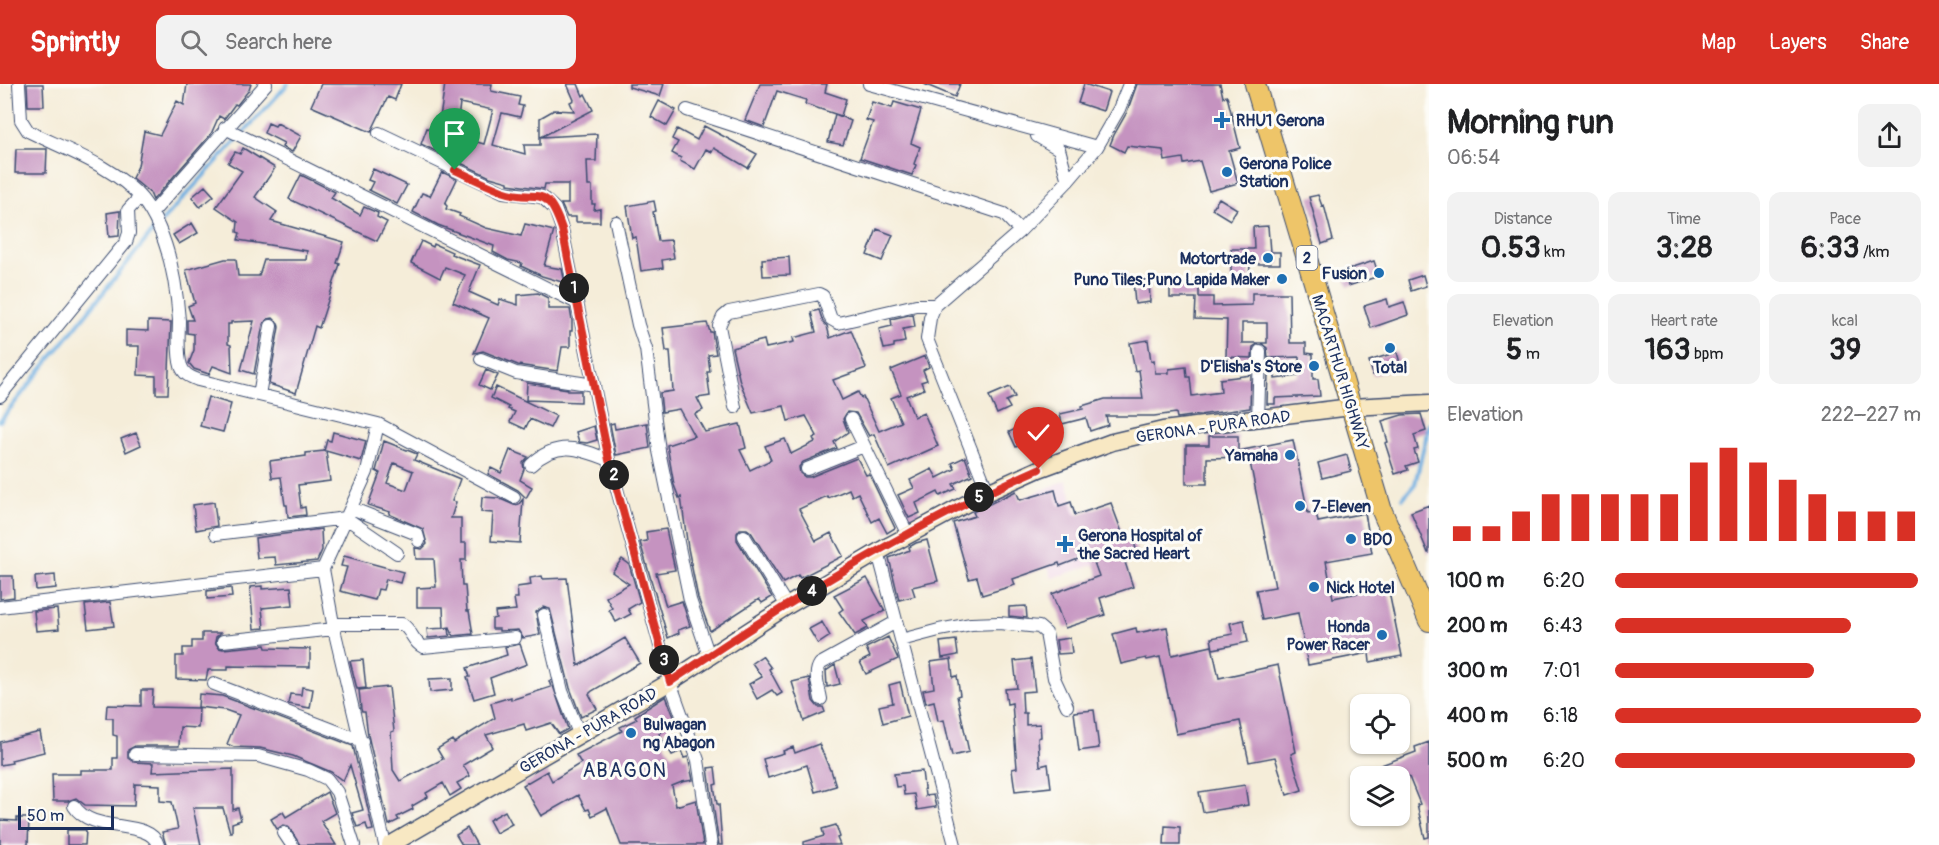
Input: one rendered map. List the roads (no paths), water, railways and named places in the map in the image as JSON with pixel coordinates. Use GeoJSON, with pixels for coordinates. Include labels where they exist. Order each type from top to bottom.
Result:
{"type":"FeatureCollection","features":[{"type":"Feature","properties":{"kind":"highway","name":"MACARTHUR HIGHWAY"},"geometry":{"type":"LineString","coordinates":[[1255,84],[1382,511],[1429,621]]}},
{"type":"Feature","properties":{"kind":"main road","name":"GERONA - PURA ROAD"},"geometry":{"type":"LineString","coordinates":[[390,845],[670,682],[788,606],[878,552],[987,492],[1039,469],[1112,442],[1163,430],[1351,407],[1429,403]]}},
{"type":"Feature","properties":{"kind":"street"},"geometry":{"type":"LineString","coordinates":[[18,84],[21,120],[28,130],[112,172],[140,196],[152,213],[170,260],[178,308],[181,366],[187,375],[198,380],[378,424],[514,497]]}},
{"type":"Feature","properties":{"kind":"street"},"geometry":{"type":"LineString","coordinates":[[152,213],[266,84]]}},
{"type":"Feature","properties":{"kind":"street"},"geometry":{"type":"LineString","coordinates":[[869,84],[1025,129],[1097,147]]}},
{"type":"Feature","properties":{"kind":"street"},"geometry":{"type":"LineString","coordinates":[[987,492],[927,339],[930,318],[935,304],[1020,231],[1097,147],[1119,109],[1129,84]]}},
{"type":"Feature","properties":{"kind":"street"},"geometry":{"type":"LineString","coordinates":[[687,110],[1004,214],[1020,231]]}},
{"type":"Feature","properties":{"kind":"street"},"geometry":{"type":"LineString","coordinates":[[225,128],[577,303]]}},
{"type":"Feature","properties":{"kind":"street"},"geometry":{"type":"LineString","coordinates":[[1025,129],[1059,149],[1068,181]]}},
{"type":"Feature","properties":{"kind":"street"},"geometry":{"type":"LineString","coordinates":[[379,133],[503,192],[542,197],[555,209],[562,229],[609,460],[670,682],[698,760],[711,845]]}},
{"type":"Feature","properties":{"kind":"street"},"geometry":{"type":"LineString","coordinates":[[0,396],[126,242],[129,233],[128,210],[140,196]]}},
{"type":"Feature","properties":{"kind":"street"},"geometry":{"type":"LineString","coordinates":[[616,222],[638,325],[646,349],[659,451],[690,600],[709,656]]}},
{"type":"Feature","properties":{"kind":"street"},"geometry":{"type":"LineString","coordinates":[[735,407],[719,326],[723,317],[729,312],[819,294],[823,296],[831,320],[838,322],[916,305],[935,304]]}},
{"type":"Feature","properties":{"kind":"street"},"geometry":{"type":"LineString","coordinates":[[259,395],[271,326]]}},
{"type":"Feature","properties":{"kind":"street"},"geometry":{"type":"LineString","coordinates":[[1258,420],[1260,351]]}},
{"type":"Feature","properties":{"kind":"street"},"geometry":{"type":"LineString","coordinates":[[481,359],[516,373],[594,385]]}},
{"type":"Feature","properties":{"kind":"street"},"geometry":{"type":"LineString","coordinates":[[851,419],[908,535]]}},
{"type":"Feature","properties":{"kind":"street"},"geometry":{"type":"LineString","coordinates":[[378,424],[367,472],[323,569],[334,627],[385,845]]}},
{"type":"Feature","properties":{"kind":"street"},"geometry":{"type":"LineString","coordinates":[[807,469],[864,446]]}},
{"type":"Feature","properties":{"kind":"street"},"geometry":{"type":"LineString","coordinates":[[531,465],[541,455],[571,448],[584,450],[609,460]]}},
{"type":"Feature","properties":{"kind":"street"},"geometry":{"type":"LineString","coordinates":[[349,513],[397,553]]}},
{"type":"Feature","properties":{"kind":"street"},"geometry":{"type":"LineString","coordinates":[[216,534],[349,513],[417,534],[419,541]]}},
{"type":"Feature","properties":{"kind":"street"},"geometry":{"type":"LineString","coordinates":[[744,536],[788,606]]}},
{"type":"Feature","properties":{"kind":"street"},"geometry":{"type":"LineString","coordinates":[[878,552],[955,845]]}},
{"type":"Feature","properties":{"kind":"street"},"geometry":{"type":"LineString","coordinates":[[0,607],[323,569]]}},
{"type":"Feature","properties":{"kind":"street"},"geometry":{"type":"LineString","coordinates":[[544,615],[562,691],[580,736]]}},
{"type":"Feature","properties":{"kind":"street"},"geometry":{"type":"LineString","coordinates":[[821,699],[816,675],[820,664],[897,622]]}},
{"type":"Feature","properties":{"kind":"street"},"geometry":{"type":"LineString","coordinates":[[901,640],[971,624],[999,623],[1039,627],[1046,633],[1054,678],[1067,706]]}},
{"type":"Feature","properties":{"kind":"street"},"geometry":{"type":"LineString","coordinates":[[223,641],[334,627],[402,624],[416,643],[423,646],[515,638]]}},
{"type":"Feature","properties":{"kind":"street"},"geometry":{"type":"LineString","coordinates":[[214,684],[362,741]]}},
{"type":"Feature","properties":{"kind":"street"},"geometry":{"type":"LineString","coordinates":[[135,754],[258,756],[309,770],[327,779],[337,792],[354,845]]}},
{"type":"Feature","properties":{"kind":"street"},"geometry":{"type":"LineString","coordinates":[[74,806],[78,813],[88,820],[147,832],[156,838],[158,845]]}},
{"type":"Feature","properties":{"kind":"street"},"geometry":{"type":"LineString","coordinates":[[284,832],[292,845]]}},
{"type":"Feature","properties":{"kind":"waterway"},"geometry":{"type":"LineString","coordinates":[[0,421],[153,231],[288,84]]}},
{"type":"Feature","properties":{"kind":"waterway"},"geometry":{"type":"LineString","coordinates":[[1403,498],[1415,484],[1429,424]]}},
{"type":"Feature","properties":{"kind":"place","name":"RHU1 Gerona"},"geometry":{"type":"Point","coordinates":[1222,120]}},
{"type":"Feature","properties":{"kind":"place","name":"Gerona Police Station"},"geometry":{"type":"Point","coordinates":[1227,172]}},
{"type":"Feature","properties":{"kind":"place","name":"Motortrade"},"geometry":{"type":"Point","coordinates":[1268,258]}},
{"type":"Feature","properties":{"kind":"place","name":"Fusion"},"geometry":{"type":"Point","coordinates":[1379,273]}},
{"type":"Feature","properties":{"kind":"place","name":"Puno Tiles;Puno Lapida Maker"},"geometry":{"type":"Point","coordinates":[1282,279]}},
{"type":"Feature","properties":{"kind":"place","name":"Total"},"geometry":{"type":"Point","coordinates":[1390,348]}},
{"type":"Feature","properties":{"kind":"place","name":"D'Elisha's Store"},"geometry":{"type":"Point","coordinates":[1314,366]}},
{"type":"Feature","properties":{"kind":"place","name":"Yamaha"},"geometry":{"type":"Point","coordinates":[1290,455]}},
{"type":"Feature","properties":{"kind":"place","name":"7-Eleven"},"geometry":{"type":"Point","coordinates":[1300,506]}},
{"type":"Feature","properties":{"kind":"place","name":"BDO"},"geometry":{"type":"Point","coordinates":[1351,539]}},
{"type":"Feature","properties":{"kind":"place","name":"Gerona Hospital of the Sacred Heart"},"geometry":{"type":"Point","coordinates":[1065,544]}},
{"type":"Feature","properties":{"kind":"place","name":"Nick Hotel"},"geometry":{"type":"Point","coordinates":[1314,587]}},
{"type":"Feature","properties":{"kind":"place","name":"Honda Power Racer"},"geometry":{"type":"Point","coordinates":[1382,635]}},
{"type":"Feature","properties":{"kind":"place","name":"Bulwagan ng Abagon"},"geometry":{"type":"Point","coordinates":[631,733]}},
{"type":"Feature","properties":{"kind":"district","name":"ABAGON"},"geometry":{"type":"Point","coordinates":[625,770]}}]}
